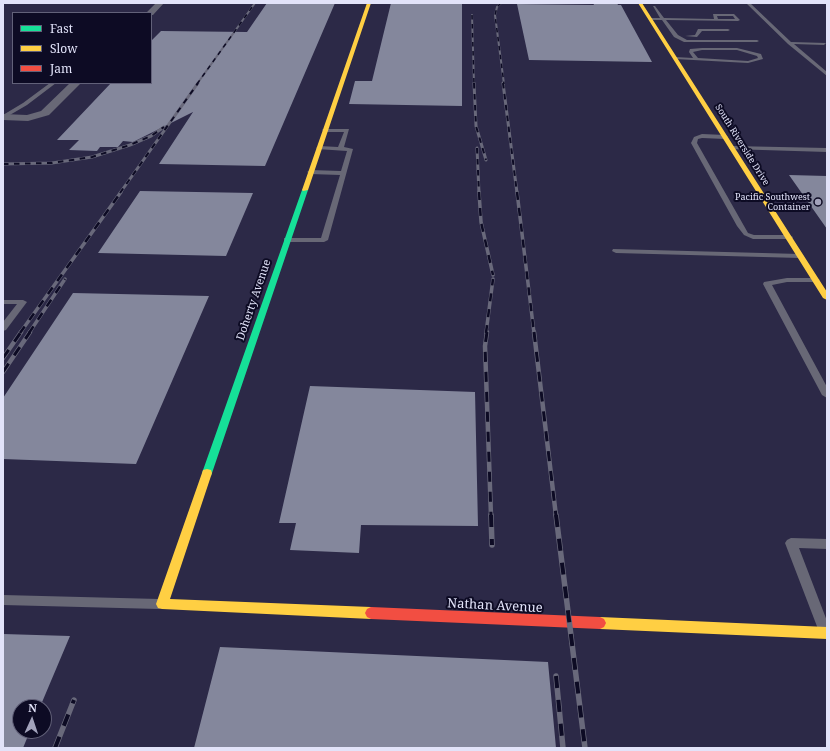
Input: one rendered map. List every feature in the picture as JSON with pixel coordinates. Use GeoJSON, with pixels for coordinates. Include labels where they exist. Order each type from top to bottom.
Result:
{"type":"FeatureCollection","features":[{"type":"Feature","properties":{"kind":"street"},"geometry":{"type":"LineString","coordinates":[[151,12],[160,3]]}},
{"type":"Feature","properties":{"kind":"street","name":"Doherty Avenue"},"geometry":{"type":"LineString","coordinates":[[162,604],[369,3]]}},
{"type":"Feature","properties":{"kind":"street","name":"South Riverside Drive"},"geometry":{"type":"LineString","coordinates":[[640,3],[827,298]]}},
{"type":"Feature","properties":{"kind":"street"},"geometry":{"type":"LineString","coordinates":[[3,117],[28,118],[45,113],[75,84]]}},
{"type":"Feature","properties":{"kind":"street","name":"Nathan Avenue"},"geometry":{"type":"LineString","coordinates":[[162,604],[826,633]]}},
{"type":"Feature","properties":{"kind":"lane"},"geometry":{"type":"LineString","coordinates":[[748,3],[790,44],[827,75]]}},
{"type":"Feature","properties":{"kind":"lane"},"geometry":{"type":"LineString","coordinates":[[654,7],[676,36],[686,41],[757,41]]}},
{"type":"Feature","properties":{"kind":"lane"},"geometry":{"type":"LineString","coordinates":[[650,19],[718,20],[738,20],[734,15],[714,15],[718,20]]}},
{"type":"Feature","properties":{"kind":"lane"},"geometry":{"type":"LineString","coordinates":[[676,36],[697,36],[700,30],[728,30]]}},
{"type":"Feature","properties":{"kind":"lane"},"geometry":{"type":"LineString","coordinates":[[790,44],[824,44]]}},
{"type":"Feature","properties":{"kind":"lane"},"geometry":{"type":"LineString","coordinates":[[675,58],[748,62],[762,59],[759,55],[737,49],[702,48],[692,50],[696,59]]}},
{"type":"Feature","properties":{"kind":"lane"},"geometry":{"type":"LineString","coordinates":[[3,117],[25,104],[52,84]]}},
{"type":"Feature","properties":{"kind":"lane"},"geometry":{"type":"LineString","coordinates":[[325,130],[347,130],[341,148]]}},
{"type":"Feature","properties":{"kind":"lane"},"geometry":{"type":"LineString","coordinates":[[725,137],[702,136],[696,138],[694,144],[740,226],[746,234],[753,237],[789,237]]}},
{"type":"Feature","properties":{"kind":"lane"},"geometry":{"type":"LineString","coordinates":[[287,240],[324,240],[350,148],[319,148]]}},
{"type":"Feature","properties":{"kind":"lane"},"geometry":{"type":"LineString","coordinates":[[732,148],[827,150]]}},
{"type":"Feature","properties":{"kind":"lane"},"geometry":{"type":"LineString","coordinates":[[310,172],[343,173]]}},
{"type":"Feature","properties":{"kind":"lane"},"geometry":{"type":"LineString","coordinates":[[616,251],[800,256]]}},
{"type":"Feature","properties":{"kind":"lane"},"geometry":{"type":"LineString","coordinates":[[816,280],[787,280],[767,284],[827,395]]}},
{"type":"Feature","properties":{"kind":"lane"},"geometry":{"type":"LineString","coordinates":[[3,302],[23,302],[3,328]]}},
{"type":"Feature","properties":{"kind":"lane"},"geometry":{"type":"LineString","coordinates":[[826,633],[791,543],[827,544]]}},
{"type":"Feature","properties":{"kind":"lane"},"geometry":{"type":"LineString","coordinates":[[3,600],[162,604]]}},
{"type":"Feature","properties":{"kind":"building"},"geometry":{"type":"Polygon","coordinates":[[[267,3],[335,3],[265,166],[159,164],[193,112],[133,142],[123,141],[118,147],[100,147],[97,151],[69,150],[79,140],[57,140],[110,84],[152,84],[152,40],[161,31],[247,32],[267,3]]]}},
{"type":"Feature","properties":{"kind":"building"},"geometry":{"type":"Polygon","coordinates":[[[391,3],[462,3],[462,106],[349,104],[355,81],[372,81],[391,3]]]}},
{"type":"Feature","properties":{"kind":"building"},"geometry":{"type":"Polygon","coordinates":[[[593,3],[617,3],[618,5],[621,5],[652,62],[529,60],[517,4],[594,5],[593,3]]]}},
{"type":"Feature","properties":{"kind":"building","name":"Pacific Southwest Container"},"geometry":{"type":"Polygon","coordinates":[[[789,175],[827,176],[827,229],[789,175]]]}},
{"type":"Feature","properties":{"kind":"building"},"geometry":{"type":"Polygon","coordinates":[[[140,191],[253,193],[226,256],[98,253],[140,191]]]}},
{"type":"Feature","properties":{"kind":"building"},"geometry":{"type":"Polygon","coordinates":[[[73,293],[209,296],[136,464],[3,459],[3,398],[73,293]]]}},
{"type":"Feature","properties":{"kind":"building"},"geometry":{"type":"Polygon","coordinates":[[[310,386],[475,392],[478,526],[361,525],[359,553],[290,550],[296,523],[279,523],[310,386]]]}},
{"type":"Feature","properties":{"kind":"building"},"geometry":{"type":"Polygon","coordinates":[[[3,634],[70,636],[43,699],[12,699],[12,739],[27,739],[23,748],[3,748],[3,634]]]}},
{"type":"Feature","properties":{"kind":"building"},"geometry":{"type":"Polygon","coordinates":[[[220,647],[548,662],[556,748],[194,748],[220,647]]]}},
{"type":"Feature","properties":{"kind":"railway"},"geometry":{"type":"LineString","coordinates":[[197,84],[255,3]]}},
{"type":"Feature","properties":{"kind":"railway"},"geometry":{"type":"LineString","coordinates":[[501,3],[497,7],[495,15],[504,84]]}},
{"type":"Feature","properties":{"kind":"railway"},"geometry":{"type":"LineString","coordinates":[[472,15],[474,84]]}},
{"type":"Feature","properties":{"kind":"railway"},"geometry":{"type":"LineString","coordinates":[[120,193],[198,83]]}},
{"type":"Feature","properties":{"kind":"railway"},"geometry":{"type":"LineString","coordinates":[[474,83],[476,126],[486,160]]}},
{"type":"Feature","properties":{"kind":"railway"},"geometry":{"type":"LineString","coordinates":[[503,83],[517,193]]}},
{"type":"Feature","properties":{"kind":"railway"},"geometry":{"type":"LineString","coordinates":[[3,164],[52,163],[92,157],[130,145],[151,136],[164,127]]}},
{"type":"Feature","properties":{"kind":"railway"},"geometry":{"type":"LineString","coordinates":[[477,148],[479,193]]}},
{"type":"Feature","properties":{"kind":"railway"},"geometry":{"type":"LineString","coordinates":[[20,333],[121,192]]}},
{"type":"Feature","properties":{"kind":"railway"},"geometry":{"type":"LineString","coordinates":[[479,192],[481,222],[493,275]]}},
{"type":"Feature","properties":{"kind":"railway"},"geometry":{"type":"LineString","coordinates":[[517,192],[534,333]]}},
{"type":"Feature","properties":{"kind":"railway"},"geometry":{"type":"LineString","coordinates":[[29,333],[65,279]]}},
{"type":"Feature","properties":{"kind":"railway"},"geometry":{"type":"LineString","coordinates":[[486,333],[493,279]]}},
{"type":"Feature","properties":{"kind":"railway"},"geometry":{"type":"LineString","coordinates":[[3,358],[21,332]]}},
{"type":"Feature","properties":{"kind":"railway"},"geometry":{"type":"LineString","coordinates":[[3,372],[30,332]]}},
{"type":"Feature","properties":{"kind":"railway"},"geometry":{"type":"LineString","coordinates":[[487,332],[485,346],[491,516]]}},
{"type":"Feature","properties":{"kind":"railway"},"geometry":{"type":"LineString","coordinates":[[534,332],[556,516]]}},
{"type":"Feature","properties":{"kind":"railway"},"geometry":{"type":"LineString","coordinates":[[491,515],[492,545]]}},
{"type":"Feature","properties":{"kind":"railway"},"geometry":{"type":"LineString","coordinates":[[556,515],[585,748]]}},
{"type":"Feature","properties":{"kind":"railway"},"geometry":{"type":"LineString","coordinates":[[556,676],[563,748]]}},
{"type":"Feature","properties":{"kind":"railway"},"geometry":{"type":"LineString","coordinates":[[55,748],[74,700]]}},
{"type":"Feature","properties":{"kind":"traffic: fast"},"geometry":{"type":"LineString","coordinates":[[207,473],[305,190]]}},
{"type":"Feature","properties":{"kind":"traffic: slow"},"geometry":{"type":"LineString","coordinates":[[305,190],[369,3]]}},
{"type":"Feature","properties":{"kind":"traffic: slow"},"geometry":{"type":"LineString","coordinates":[[640,3],[827,298]]}},
{"type":"Feature","properties":{"kind":"traffic: slow"},"geometry":{"type":"LineString","coordinates":[[207,473],[162,604],[371,613]]}},
{"type":"Feature","properties":{"kind":"traffic: slow"},"geometry":{"type":"LineString","coordinates":[[600,623],[827,633]]}},
{"type":"Feature","properties":{"kind":"traffic: jam"},"geometry":{"type":"LineString","coordinates":[[371,613],[600,623]]}},
{"type":"Feature","properties":{"kind":"place","name":"Pacific Southwest Container"},"geometry":{"type":"Point","coordinates":[818,202]}}]}
